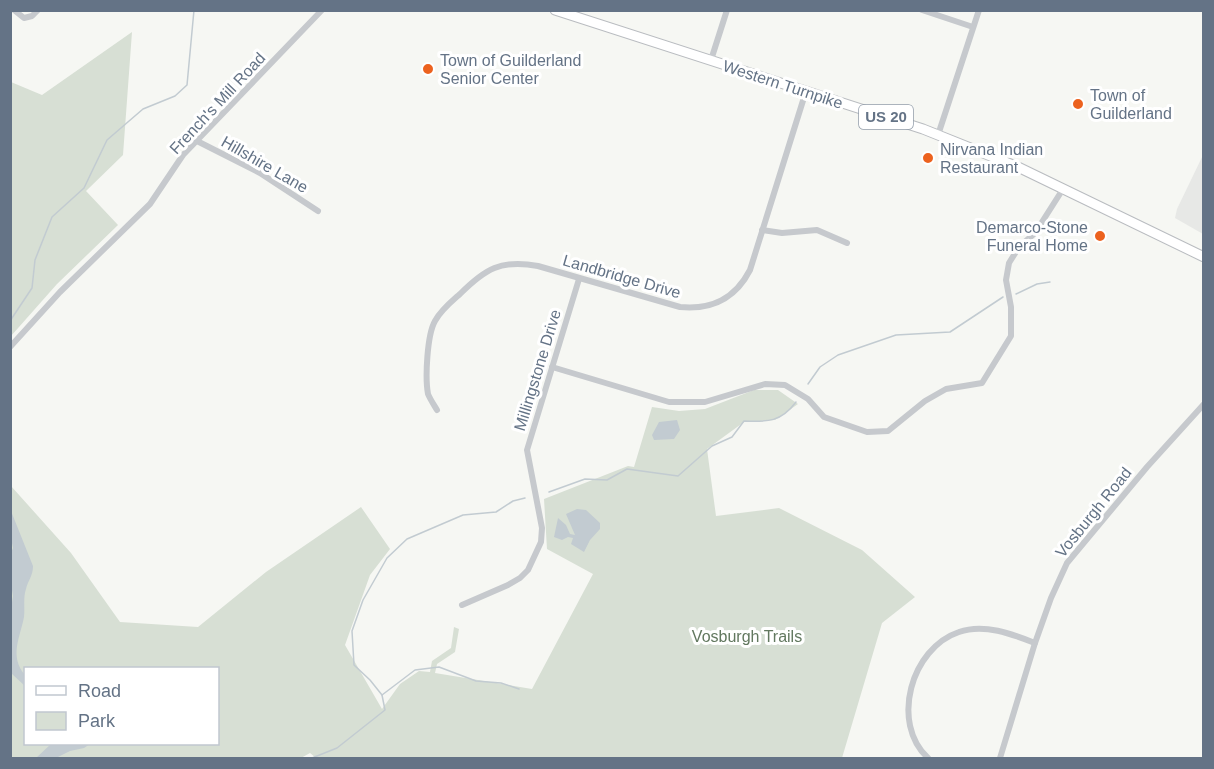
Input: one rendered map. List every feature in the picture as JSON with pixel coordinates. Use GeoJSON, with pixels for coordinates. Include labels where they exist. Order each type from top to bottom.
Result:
{"type":"FeatureCollection","features":[{"type":"Feature","properties":{"kind":"main road","name":"Western Turnpike"},"geometry":{"type":"LineString","coordinates":[[555,10],[938,135],[1018,167],[1203,257]]}},
{"type":"Feature","properties":{"kind":"street"},"geometry":{"type":"LineString","coordinates":[[14,10],[24,18],[32,16],[38,10]]}},
{"type":"Feature","properties":{"kind":"street","name":"French's Mill Road"},"geometry":{"type":"LineString","coordinates":[[10,347],[60,292],[150,204],[183,155],[322,10]]}},
{"type":"Feature","properties":{"kind":"street"},"geometry":{"type":"LineString","coordinates":[[711,60],[727,10]]}},
{"type":"Feature","properties":{"kind":"street"},"geometry":{"type":"LineString","coordinates":[[922,10],[973,27]]}},
{"type":"Feature","properties":{"kind":"street"},"geometry":{"type":"LineString","coordinates":[[938,135],[979,10]]}},
{"type":"Feature","properties":{"kind":"street","name":"Landbridge Drive"},"geometry":{"type":"LineString","coordinates":[[437,410],[428,394],[429,338],[434,322],[477,276],[490,268],[503,264],[524,263],[690,308],[716,304],[736,291],[750,270],[806,91]]}},
{"type":"Feature","properties":{"kind":"street","name":"Hillshire Lane"},"geometry":{"type":"LineString","coordinates":[[197,141],[260,173],[318,211]]}},
{"type":"Feature","properties":{"kind":"street"},"geometry":{"type":"LineString","coordinates":[[552,367],[669,402],[705,402],[765,384],[785,385],[808,399],[824,417],[867,432],[888,431],[925,401],[946,389],[982,383],[1011,336],[1011,307],[1006,280],[1009,263],[1019,247],[1035,233],[1063,189]]}},
{"type":"Feature","properties":{"kind":"street"},"geometry":{"type":"LineString","coordinates":[[762,230],[782,233],[817,230],[847,243]]}},
{"type":"Feature","properties":{"kind":"street","name":"Millingstone Drive"},"geometry":{"type":"LineString","coordinates":[[462,605],[520,578],[528,570],[541,542],[542,528],[527,450],[579,279]]}},
{"type":"Feature","properties":{"kind":"street","name":"Vosburgh Road"},"geometry":{"type":"LineString","coordinates":[[1000,759],[1035,643],[1067,562],[1203,404]]}},
{"type":"Feature","properties":{"kind":"street"},"geometry":{"type":"LineString","coordinates":[[928,759],[913,736],[909,705],[915,676],[923,659],[950,635],[973,629],[993,630],[1035,643]]}},
{"type":"Feature","properties":{"kind":"shaded area"},"geometry":{"type":"Polygon","coordinates":[[[1203,155],[1203,234],[1175,218],[1177,209],[1203,155]]]}},
{"type":"Feature","properties":{"kind":"shaded area"},"geometry":{"type":"Polygon","coordinates":[[[677,420],[680,430],[674,439],[654,440],[652,435],[659,422],[677,420]]]}},
{"type":"Feature","properties":{"kind":"shaded area"},"geometry":{"type":"Polygon","coordinates":[[[577,509],[586,510],[600,523],[600,529],[590,540],[584,552],[571,544],[573,538],[568,537],[562,540],[554,537],[558,518],[566,525],[570,534],[575,535],[566,514],[577,509]]]}},
{"type":"Feature","properties":{"kind":"shaded area"},"geometry":{"type":"Polygon","coordinates":[[[11,511],[33,566],[25,592],[24,617],[17,647],[18,661],[24,674],[24,685],[11,673],[13,596],[10,579],[13,548],[11,511]]]}},
{"type":"Feature","properties":{"kind":"shaded area"},"geometry":{"type":"Polygon","coordinates":[[[50,745],[88,745],[56,758],[36,758],[50,745]]]}},
{"type":"Feature","properties":{"kind":"green space"},"geometry":{"type":"Polygon","coordinates":[[[132,32],[123,155],[86,191],[118,225],[57,284],[11,336],[11,82],[42,95],[132,32]]]}},
{"type":"Feature","properties":{"kind":"green space","name":"Vosburgh Trails"},"geometry":{"type":"Polygon","coordinates":[[[754,390],[778,390],[798,404],[775,420],[744,422],[707,449],[716,516],[779,508],[862,550],[915,597],[882,623],[842,758],[316,758],[310,753],[301,758],[11,758],[11,486],[71,553],[120,622],[198,627],[266,572],[361,507],[390,549],[370,575],[345,645],[382,709],[400,684],[419,671],[430,672],[432,661],[451,648],[454,627],[459,629],[455,652],[437,664],[435,673],[532,689],[593,574],[547,549],[544,499],[628,466],[634,467],[652,407],[679,411],[705,409],[754,390]]]}},
{"type":"Feature","properties":{"kind":"waterway"},"geometry":{"type":"LineString","coordinates":[[10,321],[32,288],[35,260],[52,217],[84,188],[107,140],[143,109],[175,96],[187,85],[194,10]]}},
{"type":"Feature","properties":{"kind":"waterway"},"geometry":{"type":"LineString","coordinates":[[1016,294],[1037,284],[1050,282]]}},
{"type":"Feature","properties":{"kind":"waterway"},"geometry":{"type":"LineString","coordinates":[[808,384],[820,367],[838,355],[896,335],[950,332],[1003,297]]}},
{"type":"Feature","properties":{"kind":"waterway"},"geometry":{"type":"LineString","coordinates":[[549,492],[585,479],[607,480],[627,469],[678,476],[712,446],[732,437],[744,421],[760,421],[779,417],[796,402]]}},
{"type":"Feature","properties":{"kind":"waterway"},"geometry":{"type":"LineString","coordinates":[[382,695],[354,665],[352,631],[363,600],[387,558],[407,539],[463,515],[496,512],[513,501],[525,498]]}},
{"type":"Feature","properties":{"kind":"waterway"},"geometry":{"type":"LineString","coordinates":[[312,758],[337,748],[385,710],[382,695],[415,670],[439,667],[476,681],[501,683],[519,689]]}},
{"type":"Feature","properties":{"kind":"place","name":"Town of Guilderland Senior Center"},"geometry":{"type":"Point","coordinates":[428,69]}},
{"type":"Feature","properties":{"kind":"place","name":"Town of Guilderland"},"geometry":{"type":"Point","coordinates":[1078,104]}},
{"type":"Feature","properties":{"kind":"place","name":"Nirvana Indian Restaurant"},"geometry":{"type":"Point","coordinates":[928,158]}},
{"type":"Feature","properties":{"kind":"place","name":"Demarco-Stone Funeral Home"},"geometry":{"type":"Point","coordinates":[1100,236]}}]}
